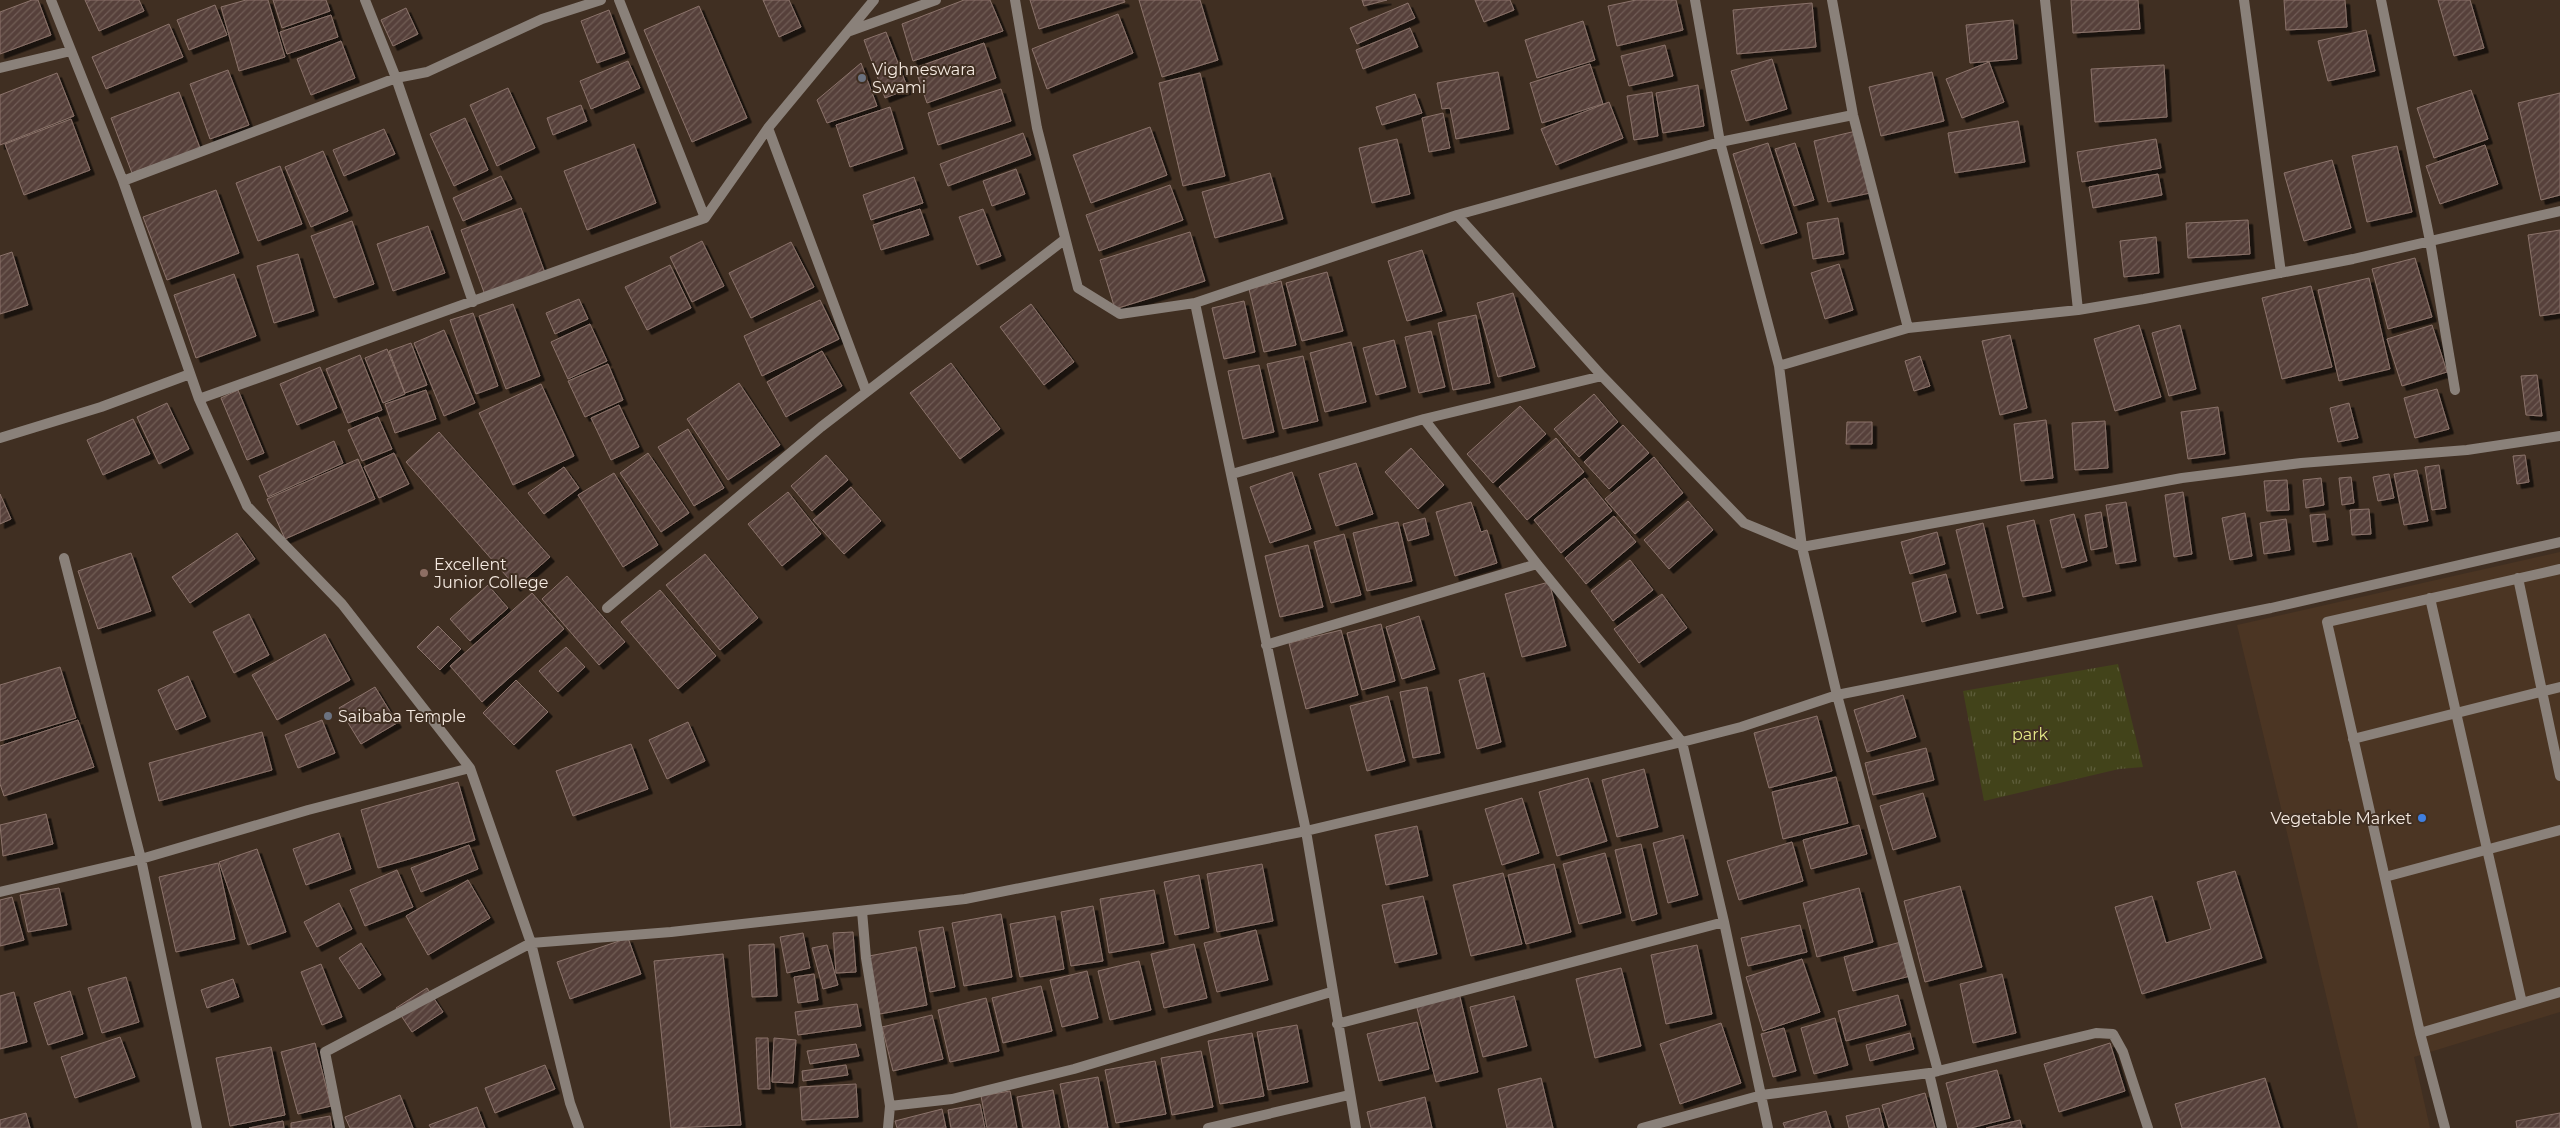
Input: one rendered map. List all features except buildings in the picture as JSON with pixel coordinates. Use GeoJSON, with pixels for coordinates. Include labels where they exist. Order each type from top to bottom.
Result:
{"type":"FeatureCollection","features":[{"type":"Feature","properties":{"kind":"street"},"geometry":{"type":"LineString","coordinates":[[51,0],[123,181],[199,399],[247,506],[342,604],[470,768],[531,943],[570,1103],[579,1128]]}},
{"type":"Feature","properties":{"kind":"street"},"geometry":{"type":"LineString","coordinates":[[365,0],[396,78],[473,302]]}},
{"type":"Feature","properties":{"kind":"street"},"geometry":{"type":"LineString","coordinates":[[123,181],[396,78],[427,72],[542,19],[601,0]]}},
{"type":"Feature","properties":{"kind":"street"},"geometry":{"type":"LineString","coordinates":[[619,0],[705,218]]}},
{"type":"Feature","properties":{"kind":"street"},"geometry":{"type":"LineString","coordinates":[[199,399],[705,218],[768,128],[874,0]]}},
{"type":"Feature","properties":{"kind":"street"},"geometry":{"type":"LineString","coordinates":[[850,31],[936,0]]}},
{"type":"Feature","properties":{"kind":"street"},"geometry":{"type":"LineString","coordinates":[[1015,0],[1037,128],[1064,240],[1078,288],[1120,314],[1195,303],[1457,215],[1720,142],[1853,115]]}},
{"type":"Feature","properties":{"kind":"street"},"geometry":{"type":"LineString","coordinates":[[1695,0],[1720,142],[1779,366],[1802,547],[1837,695],[1934,1072],[1942,1128]]}},
{"type":"Feature","properties":{"kind":"street"},"geometry":{"type":"LineString","coordinates":[[1832,0],[1853,115],[1908,328]]}},
{"type":"Feature","properties":{"kind":"street"},"geometry":{"type":"LineString","coordinates":[[2045,0],[2078,310]]}},
{"type":"Feature","properties":{"kind":"street"},"geometry":{"type":"LineString","coordinates":[[2244,0],[2281,272]]}},
{"type":"Feature","properties":{"kind":"street"},"geometry":{"type":"LineString","coordinates":[[2381,0],[2430,241],[2456,390]]}},
{"type":"Feature","properties":{"kind":"street"},"geometry":{"type":"LineString","coordinates":[[0,68],[71,51]]}},
{"type":"Feature","properties":{"kind":"street"},"geometry":{"type":"LineString","coordinates":[[768,128],[866,391]]}},
{"type":"Feature","properties":{"kind":"street"},"geometry":{"type":"LineString","coordinates":[[1779,366],[1908,328],[2078,310],[2144,299],[2430,241],[2560,211]]}},
{"type":"Feature","properties":{"kind":"street"},"geometry":{"type":"LineString","coordinates":[[1457,215],[1602,376],[1744,524],[1802,547],[2182,478],[2301,463],[2466,450],[2560,436]]}},
{"type":"Feature","properties":{"kind":"street"},"geometry":{"type":"LineString","coordinates":[[607,608],[866,391],[1064,240]]}},
{"type":"Feature","properties":{"kind":"street"},"geometry":{"type":"LineString","coordinates":[[1195,303],[1306,831],[1356,1128]]}},
{"type":"Feature","properties":{"kind":"street"},"geometry":{"type":"LineString","coordinates":[[0,438],[101,407],[190,374]]}},
{"type":"Feature","properties":{"kind":"street"},"geometry":{"type":"LineString","coordinates":[[1232,474],[1424,419],[1602,376]]}},
{"type":"Feature","properties":{"kind":"street"},"geometry":{"type":"LineString","coordinates":[[1424,419],[1537,564],[1682,742],[1724,922],[1768,1128]]}},
{"type":"Feature","properties":{"kind":"street"},"geometry":{"type":"LineString","coordinates":[[340,1128],[325,1052],[531,943],[672,932],[965,899],[1306,831],[1682,742],[1740,727],[1837,695],[2271,608],[2560,542]]}},
{"type":"Feature","properties":{"kind":"street"},"geometry":{"type":"LineString","coordinates":[[64,558],[141,860],[197,1128]]}},
{"type":"Feature","properties":{"kind":"street"},"geometry":{"type":"LineString","coordinates":[[1266,645],[1537,564]]}},
{"type":"Feature","properties":{"kind":"street"},"geometry":{"type":"LineString","coordinates":[[2445,1128],[2420,1033],[2327,622],[2560,569]]}},
{"type":"Feature","properties":{"kind":"street"},"geometry":{"type":"LineString","coordinates":[[2518,578],[2560,776]]}},
{"type":"Feature","properties":{"kind":"street"},"geometry":{"type":"LineString","coordinates":[[2430,598],[2522,1003]]}},
{"type":"Feature","properties":{"kind":"street"},"geometry":{"type":"LineString","coordinates":[[2353,739],[2560,687]]}},
{"type":"Feature","properties":{"kind":"street"},"geometry":{"type":"LineString","coordinates":[[0,892],[141,860],[308,810],[470,768]]}},
{"type":"Feature","properties":{"kind":"street"},"geometry":{"type":"LineString","coordinates":[[2385,877],[2560,830]]}},
{"type":"Feature","properties":{"kind":"street"},"geometry":{"type":"LineString","coordinates":[[862,911],[866,958],[890,1106],[888,1128]]}},
{"type":"Feature","properties":{"kind":"street"},"geometry":{"type":"LineString","coordinates":[[1337,1024],[1724,922]]}},
{"type":"Feature","properties":{"kind":"street"},"geometry":{"type":"LineString","coordinates":[[890,1106],[952,1099],[1074,1069],[1332,992]]}},
{"type":"Feature","properties":{"kind":"street"},"geometry":{"type":"LineString","coordinates":[[2420,1033],[2560,992]]}},
{"type":"Feature","properties":{"kind":"street"},"geometry":{"type":"LineString","coordinates":[[1642,1128],[1762,1095],[1934,1072],[2096,1033],[2113,1034],[2123,1052],[2148,1128]]}},
{"type":"Feature","properties":{"kind":"street"},"geometry":{"type":"LineString","coordinates":[[1208,1128],[1349,1095]]}},
{"type":"Feature","properties":{"kind":"shaded area","name":"Vegetable Market"},"geometry":{"type":"Polygon","coordinates":[[[2560,552],[2560,1012],[2414,1057],[2430,1128],[2358,1128],[2237,625],[2560,552]]]}},
{"type":"Feature","properties":{"kind":"green space","name":"park"},"geometry":{"type":"Polygon","coordinates":[[[2118,664],[2143,767],[2119,769],[1984,801],[1963,691],[2118,664]]]}},
{"type":"Feature","properties":{"kind":"place","name":"Vighneswara Swami"},"geometry":{"type":"Point","coordinates":[862,78]}},
{"type":"Feature","properties":{"kind":"place","name":"Excellent Junior College"},"geometry":{"type":"Point","coordinates":[424,573]}},
{"type":"Feature","properties":{"kind":"place","name":"Saibaba Temple"},"geometry":{"type":"Point","coordinates":[328,716]}},
{"type":"Feature","properties":{"kind":"place","name":"Vegetable Market"},"geometry":{"type":"Point","coordinates":[2422,818]}}]}
